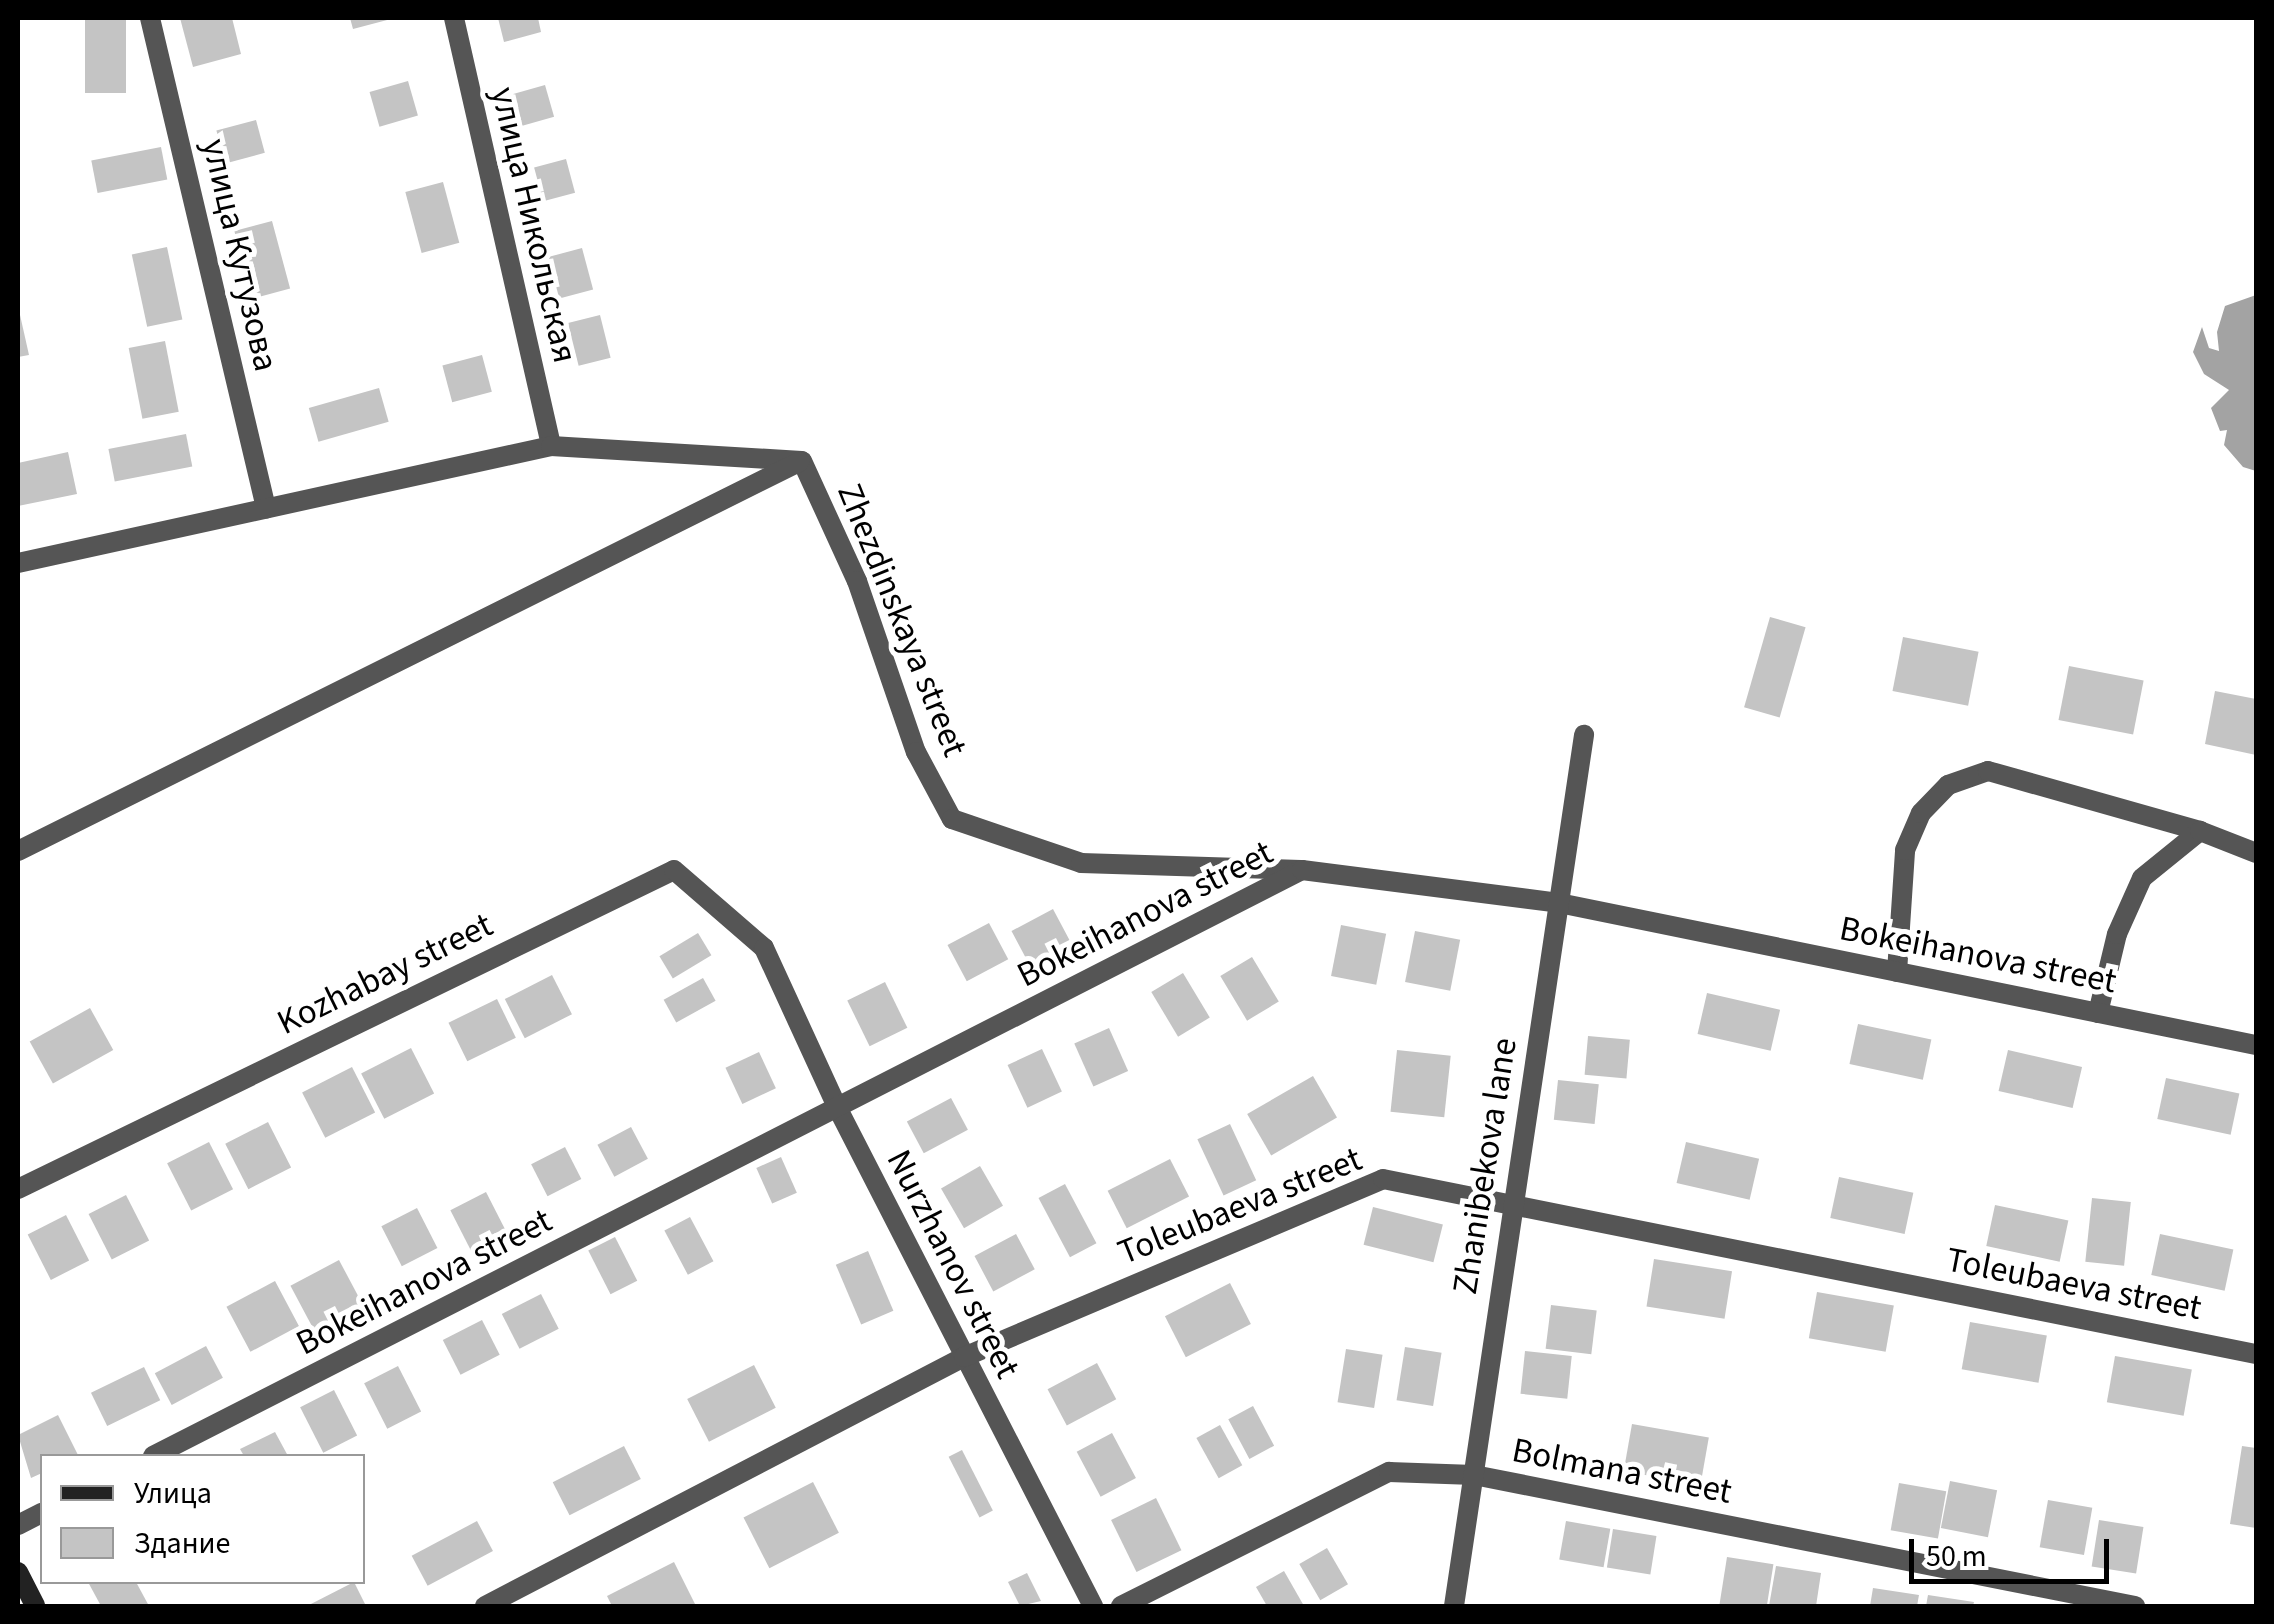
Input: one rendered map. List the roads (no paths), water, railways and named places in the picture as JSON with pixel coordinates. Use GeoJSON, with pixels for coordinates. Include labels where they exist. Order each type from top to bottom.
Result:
{"type":"FeatureCollection","features":[{"type":"Feature","properties":{"kind":"street","name":"улица Кутузова"},"geometry":{"type":"LineString","coordinates":[[150,18],[266,508]]}},
{"type":"Feature","properties":{"kind":"street","name":"улица Никольская"},"geometry":{"type":"LineString","coordinates":[[454,18],[551,446]]}},
{"type":"Feature","properties":{"kind":"street","name":"Zhezdinskaya street"},"geometry":{"type":"LineString","coordinates":[[18,562],[551,446],[802,461],[857,581],[916,752],[952,819],[1081,863],[1302,870]]}},
{"type":"Feature","properties":{"kind":"street"},"geometry":{"type":"LineString","coordinates":[[18,851],[802,461]]}},
{"type":"Feature","properties":{"kind":"street","name":"Zhanibekova lane"},"geometry":{"type":"LineString","coordinates":[[1454,1606],[1510,1204],[1584,735]]}},
{"type":"Feature","properties":{"kind":"street"},"geometry":{"type":"LineString","coordinates":[[1897,972],[1905,850],[1921,813],[1948,785],[1988,771],[2200,830],[2256,853]]}},
{"type":"Feature","properties":{"kind":"street"},"geometry":{"type":"LineString","coordinates":[[2098,1013],[2117,934],[2142,878],[2200,830]]}},
{"type":"Feature","properties":{"kind":"street","name":"Kozhabay street"},"geometry":{"type":"LineString","coordinates":[[18,1189],[674,870],[764,948]]}},
{"type":"Feature","properties":{"kind":"street","name":"Bokeihanova street"},"geometry":{"type":"LineString","coordinates":[[157,1454],[1302,870],[1559,903],[2256,1045]]}},
{"type":"Feature","properties":{"kind":"street","name":"Nurzhanov street"},"geometry":{"type":"LineString","coordinates":[[764,948],[838,1109],[1093,1606]]}},
{"type":"Feature","properties":{"kind":"street","name":"Toleubaeva street"},"geometry":{"type":"LineString","coordinates":[[485,1606],[964,1357],[1383,1179],[2256,1354]]}},
{"type":"Feature","properties":{"kind":"street","name":"Bolmana street"},"geometry":{"type":"LineString","coordinates":[[1121,1606],[1388,1472],[1474,1475],[2135,1606]]}},
{"type":"Feature","properties":{"kind":"street"},"geometry":{"type":"LineString","coordinates":[[18,1526],[40,1514]]}},
{"type":"Feature","properties":{"kind":"street"},"geometry":{"type":"LineString","coordinates":[[18,1572],[35,1606]]}}]}
